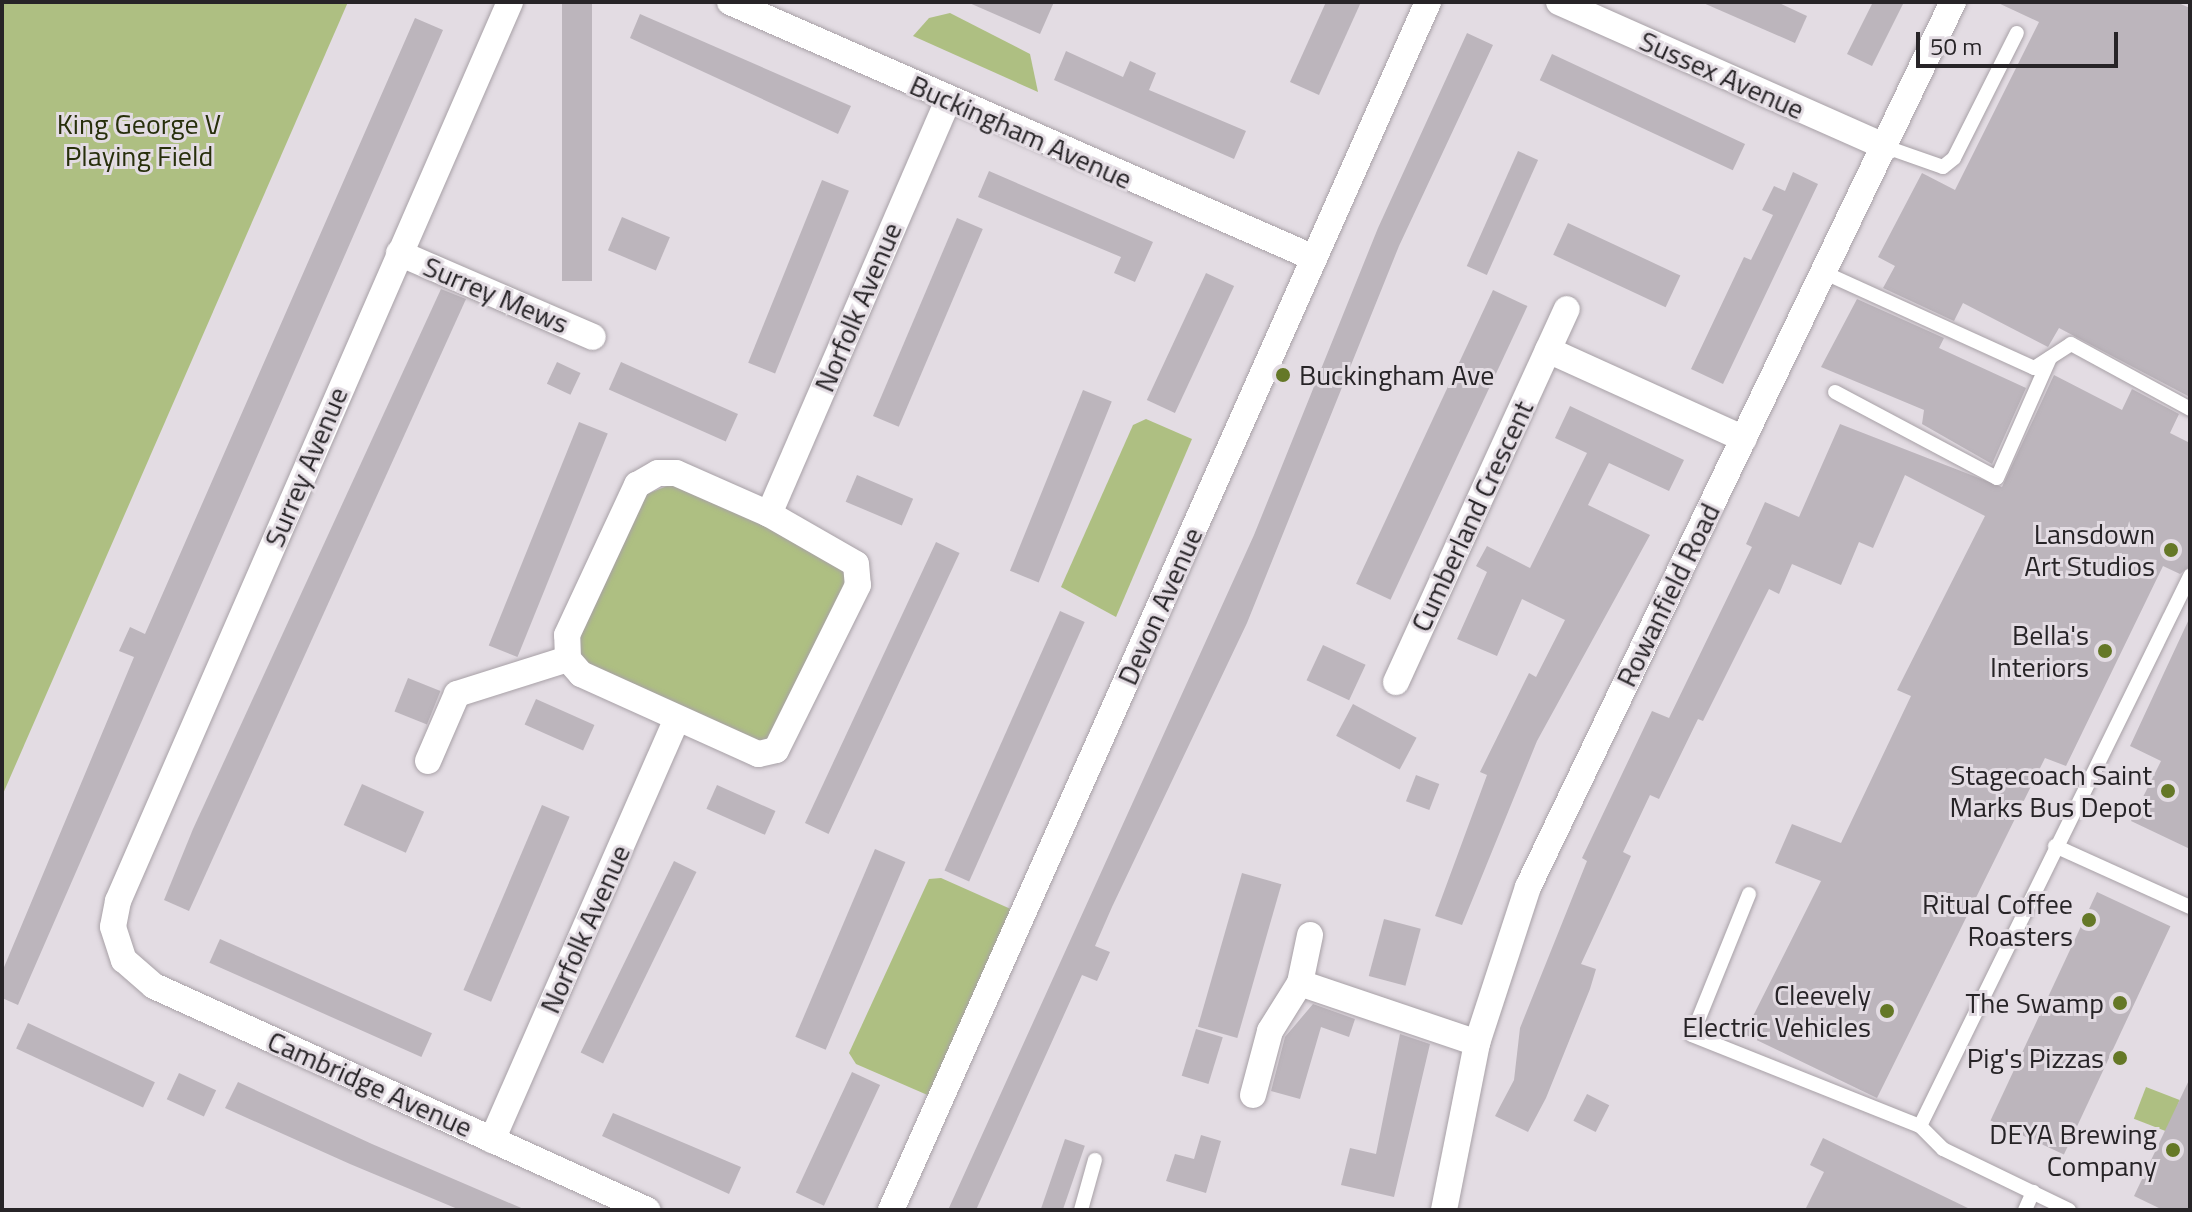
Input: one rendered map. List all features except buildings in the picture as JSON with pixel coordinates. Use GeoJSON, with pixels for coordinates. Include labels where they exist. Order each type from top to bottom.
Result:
{"type":"FeatureCollection","features":[{"type":"Feature","properties":{"kind":"street","name":"Surrey Avenue"},"geometry":{"type":"LineString","coordinates":[[115,935],[118,901],[510,2]]}},
{"type":"Feature","properties":{"kind":"street","name":"Buckingham Avenue"},"geometry":{"type":"LineString","coordinates":[[730,2],[1314,258]]}},
{"type":"Feature","properties":{"kind":"street","name":"Devon Avenue"},"geometry":{"type":"LineString","coordinates":[[891,1210],[1428,2]]}},
{"type":"Feature","properties":{"kind":"street","name":"Sussex Avenue"},"geometry":{"type":"LineString","coordinates":[[1559,2],[1886,147]]}},
{"type":"Feature","properties":{"kind":"street","name":"Rowanfield Road"},"geometry":{"type":"LineString","coordinates":[[1444,1210],[1477,1043],[1550,837],[1886,147],[1953,2]]}},
{"type":"Feature","properties":{"kind":"street","name":"Norfolk Avenue"},"geometry":{"type":"LineString","coordinates":[[769,514],[948,100]]}},
{"type":"Feature","properties":{"kind":"street","name":"Surrey Mews"},"geometry":{"type":"LineString","coordinates":[[399,253],[593,337]]}},
{"type":"Feature","properties":{"kind":"street","name":"Cumberland Crescent"},"geometry":{"type":"LineString","coordinates":[[1396,682],[1567,309]]}},
{"type":"Feature","properties":{"kind":"street"},"geometry":{"type":"LineString","coordinates":[[1548,350],[1744,439]]}},
{"type":"Feature","properties":{"kind":"street"},"geometry":{"type":"LineString","coordinates":[[676,473],[769,514],[856,564],[858,585],[776,750],[758,754],[677,719],[581,674],[568,659],[567,635],[643,480],[676,473]]}},
{"type":"Feature","properties":{"kind":"street"},"geometry":{"type":"LineString","coordinates":[[428,761],[457,694],[568,659]]}},
{"type":"Feature","properties":{"kind":"street","name":"Norfolk Avenue"},"geometry":{"type":"LineString","coordinates":[[492,1140],[677,719]]}},
{"type":"Feature","properties":{"kind":"street","name":"Cambridge Avenue"},"geometry":{"type":"LineString","coordinates":[[115,935],[124,960],[154,986],[647,1210]]}},
{"type":"Feature","properties":{"kind":"street"},"geometry":{"type":"LineString","coordinates":[[1253,1095],[1270,1031],[1300,983],[1310,935]]}},
{"type":"Feature","properties":{"kind":"street"},"geometry":{"type":"LineString","coordinates":[[1300,983],[1477,1043]]}},
{"type":"Feature","properties":{"kind":"lane"},"geometry":{"type":"LineString","coordinates":[[1886,147],[1943,167],[1954,158],[2017,33]]}},
{"type":"Feature","properties":{"kind":"lane"},"geometry":{"type":"LineString","coordinates":[[1825,273],[2034,368],[2071,344],[2190,409]]}},
{"type":"Feature","properties":{"kind":"lane"},"geometry":{"type":"LineString","coordinates":[[1835,392],[1997,478],[2050,358]]}},
{"type":"Feature","properties":{"kind":"lane"},"geometry":{"type":"LineString","coordinates":[[1920,1126],[2190,576]]}},
{"type":"Feature","properties":{"kind":"lane"},"geometry":{"type":"LineString","coordinates":[[2055,846],[2190,907]]}},
{"type":"Feature","properties":{"kind":"lane"},"geometry":{"type":"LineString","coordinates":[[1749,894],[1692,1035],[1920,1126],[1943,1149],[2069,1210]]}},
{"type":"Feature","properties":{"kind":"lane"},"geometry":{"type":"LineString","coordinates":[[1081,1210],[1095,1160]]}},
{"type":"Feature","properties":{"kind":"lane"},"geometry":{"type":"LineString","coordinates":[[2025,1210],[2033,1192]]}},
{"type":"Feature","properties":{"kind":"green space","name":"King George V Playing Field"},"geometry":{"type":"Polygon","coordinates":[[[2,2],[348,2],[2,796],[2,2]]]}},
{"type":"Feature","properties":{"kind":"green space"},"geometry":{"type":"Polygon","coordinates":[[[950,13],[1030,54],[1038,92],[913,36],[929,18],[950,13]]]}},
{"type":"Feature","properties":{"kind":"green space"},"geometry":{"type":"Polygon","coordinates":[[[1146,419],[1192,439],[1116,617],[1061,587],[1133,425],[1146,419]]]}},
{"type":"Feature","properties":{"kind":"green space"},"geometry":{"type":"Polygon","coordinates":[[[672,484],[837,558],[845,575],[845,589],[777,735],[762,742],[581,664],[577,639],[642,496],[672,484]]]}},
{"type":"Feature","properties":{"kind":"green space"},"geometry":{"type":"Polygon","coordinates":[[[941,878],[1022,914],[939,1100],[856,1064],[849,1053],[929,879],[941,878]]]}},
{"type":"Feature","properties":{"kind":"green space"},"geometry":{"type":"Polygon","coordinates":[[[2146,1087],[2180,1100],[2167,1132],[2134,1119],[2146,1087]]]}},
{"type":"Feature","properties":{"kind":"place","name":"Buckingham Ave"},"geometry":{"type":"Point","coordinates":[1283,375]}},
{"type":"Feature","properties":{"kind":"place","name":"Lansdown Art Studios"},"geometry":{"type":"Point","coordinates":[2171,550]}},
{"type":"Feature","properties":{"kind":"place","name":"Bella's Interiors"},"geometry":{"type":"Point","coordinates":[2105,651]}},
{"type":"Feature","properties":{"kind":"place","name":"Stagecoach Saint Marks Bus Depot"},"geometry":{"type":"Point","coordinates":[2168,791]}},
{"type":"Feature","properties":{"kind":"place","name":"Ritual Coffee Roasters"},"geometry":{"type":"Point","coordinates":[2089,920]}},
{"type":"Feature","properties":{"kind":"place","name":"The Swamp"},"geometry":{"type":"Point","coordinates":[2120,1003]}},
{"type":"Feature","properties":{"kind":"place","name":"Cleevely Electric Vehicles"},"geometry":{"type":"Point","coordinates":[1887,1011]}},
{"type":"Feature","properties":{"kind":"place","name":"Pig's Pizzas"},"geometry":{"type":"Point","coordinates":[2120,1058]}},
{"type":"Feature","properties":{"kind":"place","name":"DEYA Brewing Company"},"geometry":{"type":"Point","coordinates":[2173,1150]}}]}
